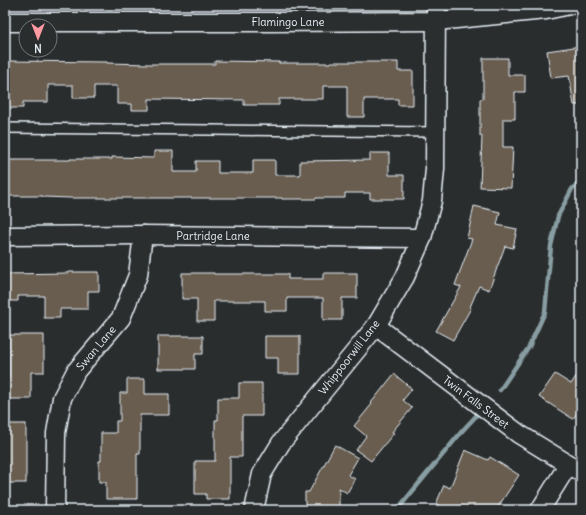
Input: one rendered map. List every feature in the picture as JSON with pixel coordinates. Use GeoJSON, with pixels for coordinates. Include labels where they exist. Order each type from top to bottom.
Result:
{"type":"FeatureCollection","features":[{"type":"Feature","properties":{"kind":"street","name":"Flamingo Lane"},"geometry":{"type":"LineString","coordinates":[[5,22],[270,22],[570,5]]}},
{"type":"Feature","properties":{"kind":"street","name":"Whippoorwill Lane"},"geometry":{"type":"LineString","coordinates":[[254,510],[262,474],[281,443],[376,326],[405,277],[422,238],[432,201],[435,169],[436,13]]}},
{"type":"Feature","properties":{"kind":"street","name":"Partridge Lane"},"geometry":{"type":"LineString","coordinates":[[5,236],[143,235],[422,238]]}},
{"type":"Feature","properties":{"kind":"street","name":"Swan Lane"},"geometry":{"type":"LineString","coordinates":[[55,510],[56,433],[62,398],[76,371],[121,318],[138,275],[143,235]]}},
{"type":"Feature","properties":{"kind":"street","name":"Twin Falls Street"},"geometry":{"type":"LineString","coordinates":[[376,326],[519,434],[575,469]]}},
{"type":"Feature","properties":{"kind":"street"},"geometry":{"type":"LineString","coordinates":[[540,510],[575,469]]}},
{"type":"Feature","properties":{"kind":"lane"},"geometry":{"type":"LineString","coordinates":[[5,128],[435,132]]}},
{"type":"Feature","properties":{"kind":"building"},"geometry":{"type":"Polygon","coordinates":[[[581,46],[581,105],[574,105],[569,76],[551,78],[547,51],[581,46]]]}},
{"type":"Feature","properties":{"kind":"building"},"geometry":{"type":"Polygon","coordinates":[[[483,58],[508,58],[508,75],[525,75],[525,92],[515,92],[515,119],[503,119],[503,147],[513,147],[511,188],[480,187],[482,136],[480,136],[480,99],[483,99],[483,58]]]}},
{"type":"Feature","properties":{"kind":"building"},"geometry":{"type":"Polygon","coordinates":[[[5,61],[149,64],[215,64],[215,61],[279,63],[398,62],[398,71],[413,71],[413,105],[398,105],[398,99],[364,99],[364,117],[347,117],[347,86],[323,86],[323,99],[279,99],[279,105],[244,105],[244,100],[149,99],[149,110],[132,110],[132,104],[117,104],[117,86],[94,86],[94,98],[73,98],[73,85],[48,85],[48,102],[23,102],[23,108],[5,108],[5,61]]]}},
{"type":"Feature","properties":{"kind":"building"},"geometry":{"type":"Polygon","coordinates":[[[154,151],[173,151],[173,172],[196,172],[196,161],[218,161],[218,173],[253,173],[253,160],[275,160],[275,175],[300,175],[300,161],[370,160],[370,153],[389,153],[389,175],[404,175],[404,199],[370,199],[370,193],[345,193],[345,198],[316,199],[70,198],[5,196],[5,160],[112,159],[112,157],[154,158],[154,151]]]}},
{"type":"Feature","properties":{"kind":"building"},"geometry":{"type":"Polygon","coordinates":[[[474,206],[500,212],[497,225],[517,229],[513,248],[505,246],[489,290],[479,286],[470,307],[471,308],[453,340],[436,331],[461,287],[455,285],[472,239],[467,238],[474,206]]]}},
{"type":"Feature","properties":{"kind":"building"},"geometry":{"type":"Polygon","coordinates":[[[99,272],[99,291],[88,291],[88,309],[60,309],[60,318],[44,318],[44,296],[18,296],[18,301],[5,301],[5,274],[99,272]]]}},
{"type":"Feature","properties":{"kind":"building"},"geometry":{"type":"Polygon","coordinates":[[[182,273],[288,274],[288,279],[323,279],[323,273],[357,273],[357,298],[342,298],[342,320],[323,320],[323,298],[287,298],[287,311],[265,311],[265,301],[214,301],[214,321],[197,321],[197,299],[182,299],[182,273]]]}},
{"type":"Feature","properties":{"kind":"building"},"geometry":{"type":"Polygon","coordinates":[[[9,335],[44,335],[44,372],[31,372],[31,399],[5,399],[5,378],[9,378],[9,335]]]}},
{"type":"Feature","properties":{"kind":"building"},"geometry":{"type":"Polygon","coordinates":[[[158,336],[203,336],[203,354],[195,354],[195,369],[158,369],[158,336]]]}},
{"type":"Feature","properties":{"kind":"building"},"geometry":{"type":"Polygon","coordinates":[[[265,336],[300,336],[300,374],[278,374],[278,358],[265,358],[265,336]]]}},
{"type":"Feature","properties":{"kind":"building"},"geometry":{"type":"Polygon","coordinates":[[[581,369],[581,407],[573,419],[539,397],[555,374],[571,384],[581,369]]]}},
{"type":"Feature","properties":{"kind":"building"},"geometry":{"type":"Polygon","coordinates":[[[394,374],[412,389],[403,400],[412,408],[371,461],[356,450],[366,436],[354,426],[394,374]]]}},
{"type":"Feature","properties":{"kind":"building"},"geometry":{"type":"Polygon","coordinates":[[[127,379],[145,379],[145,394],[169,394],[169,415],[140,415],[140,454],[137,454],[137,499],[106,499],[106,482],[99,482],[101,433],[116,433],[116,421],[120,421],[120,393],[127,393],[127,379]]]}},
{"type":"Feature","properties":{"kind":"building"},"geometry":{"type":"Polygon","coordinates":[[[239,383],[262,383],[262,416],[242,416],[242,457],[230,457],[230,499],[206,499],[206,494],[195,494],[195,461],[215,461],[215,420],[218,420],[218,398],[239,398],[239,383]]]}},
{"type":"Feature","properties":{"kind":"building"},"geometry":{"type":"Polygon","coordinates":[[[5,424],[26,424],[26,483],[5,483],[5,424]]]}},
{"type":"Feature","properties":{"kind":"building"},"geometry":{"type":"Polygon","coordinates":[[[335,445],[358,458],[348,475],[355,479],[347,493],[339,488],[339,510],[305,510],[305,492],[309,492],[335,445]]]}},
{"type":"Feature","properties":{"kind":"building"},"geometry":{"type":"Polygon","coordinates":[[[465,450],[488,460],[490,457],[519,475],[496,510],[449,510],[436,504],[444,485],[450,488],[465,450]]]}},
{"type":"Feature","properties":{"kind":"waterway"},"geometry":{"type":"LineString","coordinates":[[500,390],[529,347],[545,312],[551,246],[558,216],[572,189],[581,180]]}},
{"type":"Feature","properties":{"kind":"waterway"},"geometry":{"type":"LineString","coordinates":[[397,510],[476,416]]}}]}
